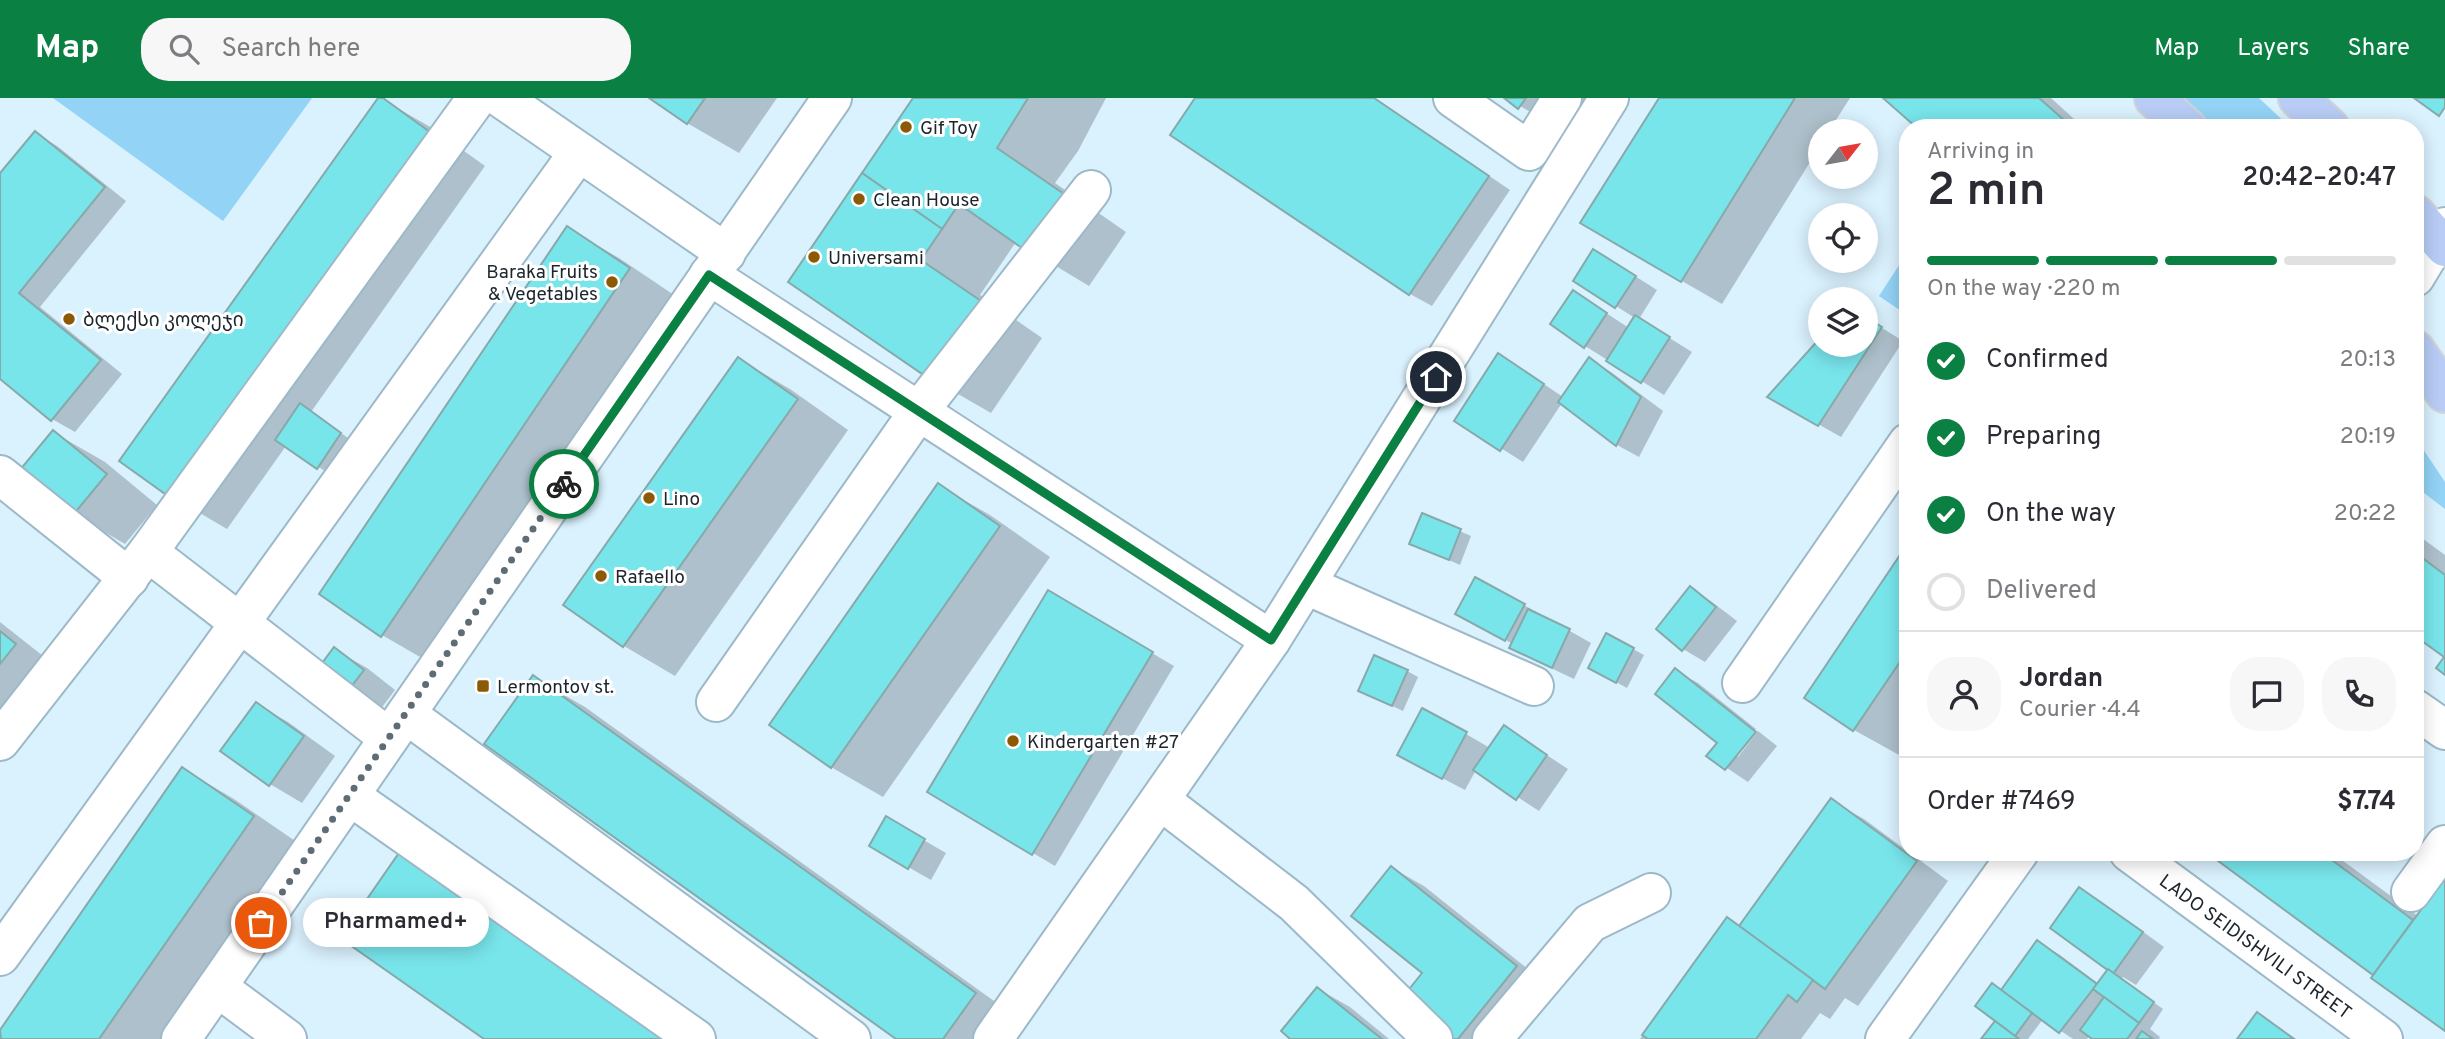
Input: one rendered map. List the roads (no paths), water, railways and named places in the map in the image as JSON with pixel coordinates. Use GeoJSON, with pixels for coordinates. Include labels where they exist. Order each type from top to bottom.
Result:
{"type":"FeatureCollection","features":[{"type":"Feature","properties":{"kind":"main road"},"geometry":{"type":"LineString","coordinates":[[2298,98],[2320,119]]}},
{"type":"Feature","properties":{"kind":"main road"},"geometry":{"type":"LineString","coordinates":[[2424,363],[2445,393]]}},
{"type":"Feature","properties":{"kind":"street"},"geometry":{"type":"LineString","coordinates":[[0,741],[138,565],[477,98]]}},
{"type":"Feature","properties":{"kind":"street"},"geometry":{"type":"LineString","coordinates":[[501,98],[579,152],[717,264],[919,411],[1271,640]]}},
{"type":"Feature","properties":{"kind":"street"},"geometry":{"type":"LineString","coordinates":[[1453,98],[1529,150],[1562,98]]}},
{"type":"Feature","properties":{"kind":"street"},"geometry":{"type":"LineString","coordinates":[[993,1039],[1271,640],[1609,98]]}},
{"type":"Feature","properties":{"kind":"street"},"geometry":{"type":"LineString","coordinates":[[181,1039],[717,264],[826,100]]}},
{"type":"Feature","properties":{"kind":"street"},"geometry":{"type":"LineString","coordinates":[[0,956],[579,152]]}},
{"type":"Feature","properties":{"kind":"street"},"geometry":{"type":"LineString","coordinates":[[716,702],[919,411],[1091,190]]}},
{"type":"Feature","properties":{"kind":"street"},"geometry":{"type":"LineString","coordinates":[[2424,257],[2436,232]]}},
{"type":"Feature","properties":{"kind":"street"},"geometry":{"type":"LineString","coordinates":[[1742,683],[1899,456]]}},
{"type":"Feature","properties":{"kind":"street"},"geometry":{"type":"LineString","coordinates":[[0,475],[138,565],[239,623],[398,726],[851,1039]]}},
{"type":"Feature","properties":{"kind":"street"},"geometry":{"type":"LineString","coordinates":[[1306,586],[1534,685]]}},
{"type":"Feature","properties":{"kind":"street"},"geometry":{"type":"LineString","coordinates":[[2424,715],[2445,730]]}},
{"type":"Feature","properties":{"kind":"street"},"geometry":{"type":"LineString","coordinates":[[350,796],[696,1039]]}},
{"type":"Feature","properties":{"kind":"street"},"geometry":{"type":"LineString","coordinates":[[1160,800],[1294,903],[1433,1039]]}},
{"type":"Feature","properties":{"kind":"street"},"geometry":{"type":"LineString","coordinates":[[2411,892],[2445,845]]}},
{"type":"Feature","properties":{"kind":"street"},"geometry":{"type":"LineString","coordinates":[[1885,1039],[2013,861]]}},
{"type":"Feature","properties":{"kind":"street","name":"LADO SEIDISHVILI STREET"},"geometry":{"type":"LineString","coordinates":[[2141,861],[2380,1038]]}},
{"type":"Feature","properties":{"kind":"street"},"geometry":{"type":"LineString","coordinates":[[1492,1039],[1590,923],[1651,893]]}},
{"type":"Feature","properties":{"kind":"street"},"geometry":{"type":"LineString","coordinates":[[217,987],[287,1039]]}},
{"type":"Feature","properties":{"kind":"place","name":"Gif Toy"},"geometry":{"type":"Point","coordinates":[906,127]}},
{"type":"Feature","properties":{"kind":"place","name":"Clean House"},"geometry":{"type":"Point","coordinates":[859,199]}},
{"type":"Feature","properties":{"kind":"place","name":"Universami"},"geometry":{"type":"Point","coordinates":[814,257]}},
{"type":"Feature","properties":{"kind":"place","name":"Baraka Fruits & Vegetables"},"geometry":{"type":"Point","coordinates":[612,282]}},
{"type":"Feature","properties":{"kind":"place","name":"ბლექსი კოლეჯი"},"geometry":{"type":"Point","coordinates":[69,319]}},
{"type":"Feature","properties":{"kind":"place","name":"Lino"},"geometry":{"type":"Point","coordinates":[649,498]}},
{"type":"Feature","properties":{"kind":"place","name":"Rafaello"},"geometry":{"type":"Point","coordinates":[601,576]}},
{"type":"Feature","properties":{"kind":"place","name":"Lermontov st."},"geometry":{"type":"Point","coordinates":[483,686]}},
{"type":"Feature","properties":{"kind":"place","name":"Kindergarten #27"},"geometry":{"type":"Point","coordinates":[1013,741]}},
{"type":"Feature","properties":{"kind":"place","name":"Pharmamed+"},"geometry":{"type":"Point","coordinates":[261,923]}}]}
